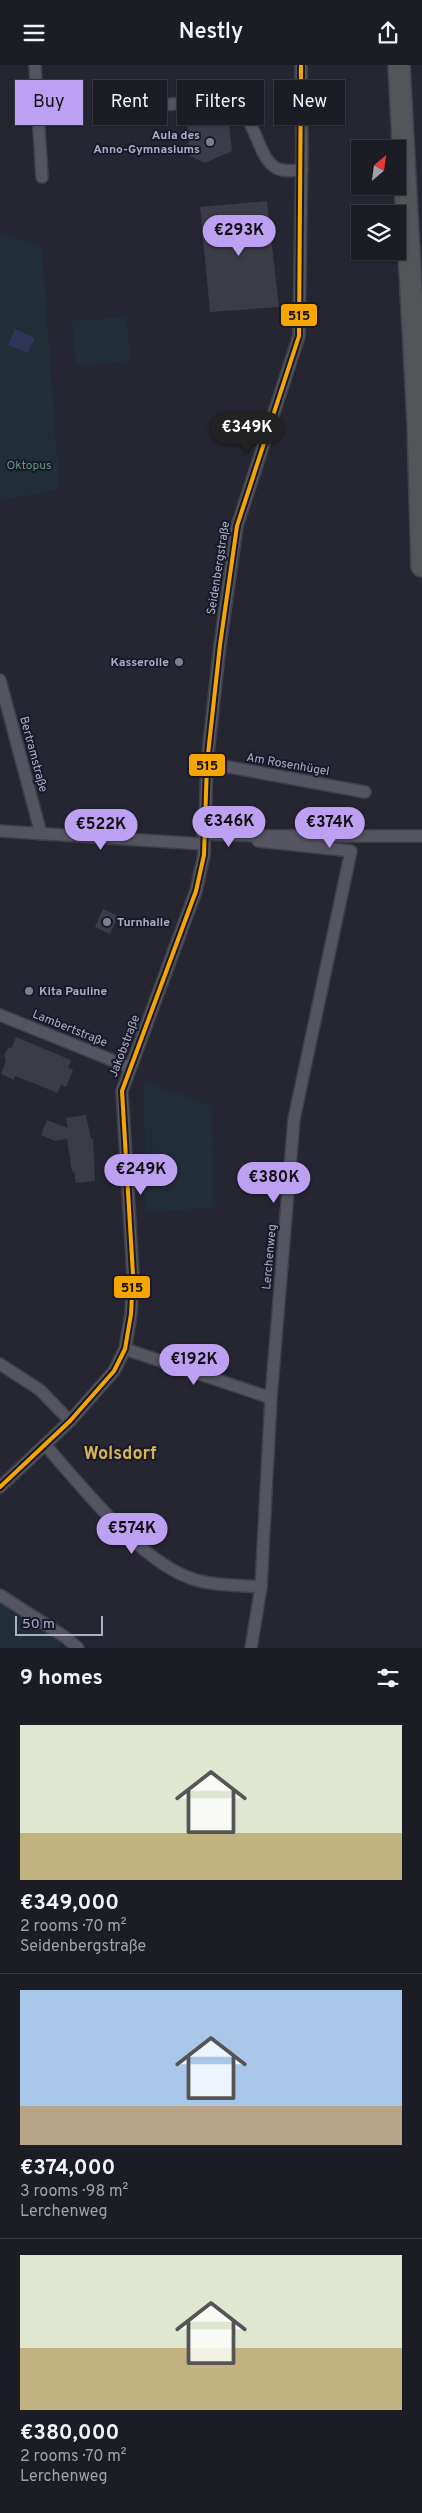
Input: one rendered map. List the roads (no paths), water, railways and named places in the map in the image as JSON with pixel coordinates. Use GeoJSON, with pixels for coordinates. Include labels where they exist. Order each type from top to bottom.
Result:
{"type":"FeatureCollection","features":[{"type":"Feature","properties":{"kind":"highway"},"geometry":{"type":"LineString","coordinates":[[399,65],[418,421],[422,567]]}},
{"type":"Feature","properties":{"kind":"street"},"geometry":{"type":"LineString","coordinates":[[35,65],[42,177]]}},
{"type":"Feature","properties":{"kind":"street","name":"Seidenbergstraße"},"geometry":{"type":"LineString","coordinates":[[203,839],[207,763],[220,645],[237,526],[298,336],[302,170],[301,65]]}},
{"type":"Feature","properties":{"kind":"street"},"geometry":{"type":"LineString","coordinates":[[167,106],[229,103],[244,115],[256,133],[260,148],[269,161],[281,170],[302,170]]}},
{"type":"Feature","properties":{"kind":"street","name":"Bertramstraße"},"geometry":{"type":"LineString","coordinates":[[0,680],[41,834]]}},
{"type":"Feature","properties":{"kind":"street","name":"Am Rosenhügel"},"geometry":{"type":"LineString","coordinates":[[207,763],[365,793]]}},
{"type":"Feature","properties":{"kind":"street"},"geometry":{"type":"LineString","coordinates":[[0,831],[203,839],[256,836],[422,836]]}},
{"type":"Feature","properties":{"kind":"street","name":"Lerchenweg"},"geometry":{"type":"LineString","coordinates":[[251,1648],[261,1587],[272,1398],[294,1119],[351,851],[258,841],[256,836]]}},
{"type":"Feature","properties":{"kind":"street","name":"Jakobstraße"},"geometry":{"type":"LineString","coordinates":[[0,1487],[70,1421],[114,1371],[125,1349],[131,1313],[132,1275],[122,1091],[129,1067],[156,1001],[196,891],[204,855],[203,839]]}},
{"type":"Feature","properties":{"kind":"street","name":"Lambertstraße"},"geometry":{"type":"LineString","coordinates":[[0,1015],[129,1067]]}},
{"type":"Feature","properties":{"kind":"street"},"geometry":{"type":"LineString","coordinates":[[125,1349],[272,1398]]}},
{"type":"Feature","properties":{"kind":"street"},"geometry":{"type":"LineString","coordinates":[[0,1364],[40,1390],[70,1421]]}},
{"type":"Feature","properties":{"kind":"street"},"geometry":{"type":"LineString","coordinates":[[45,1445],[106,1513],[156,1560],[196,1580],[261,1587]]}},
{"type":"Feature","properties":{"kind":"street"},"geometry":{"type":"LineString","coordinates":[[0,1595],[65,1637],[78,1648]]}},
{"type":"Feature","properties":{"kind":"water"},"geometry":{"type":"Polygon","coordinates":[[[15,329],[35,338],[28,353],[8,345],[15,329]]]}},
{"type":"Feature","properties":{"kind":"place","name":"Aula des Anno-Gymnasiums"},"geometry":{"type":"Point","coordinates":[210,142]}},
{"type":"Feature","properties":{"kind":"place","name":"Kasserolle"},"geometry":{"type":"Point","coordinates":[179,662]}},
{"type":"Feature","properties":{"kind":"place","name":"Turnhalle"},"geometry":{"type":"Point","coordinates":[107,922]}},
{"type":"Feature","properties":{"kind":"place","name":"Kita Pauline"},"geometry":{"type":"Point","coordinates":[29,991]}},
{"type":"Feature","properties":{"kind":"district","name":"Wolsdorf"},"geometry":{"type":"Point","coordinates":[120,1453]}},
{"type":"Feature","properties":{"kind":"park label","name":"Oktopus"},"geometry":{"type":"Point","coordinates":[29,465]}}]}
